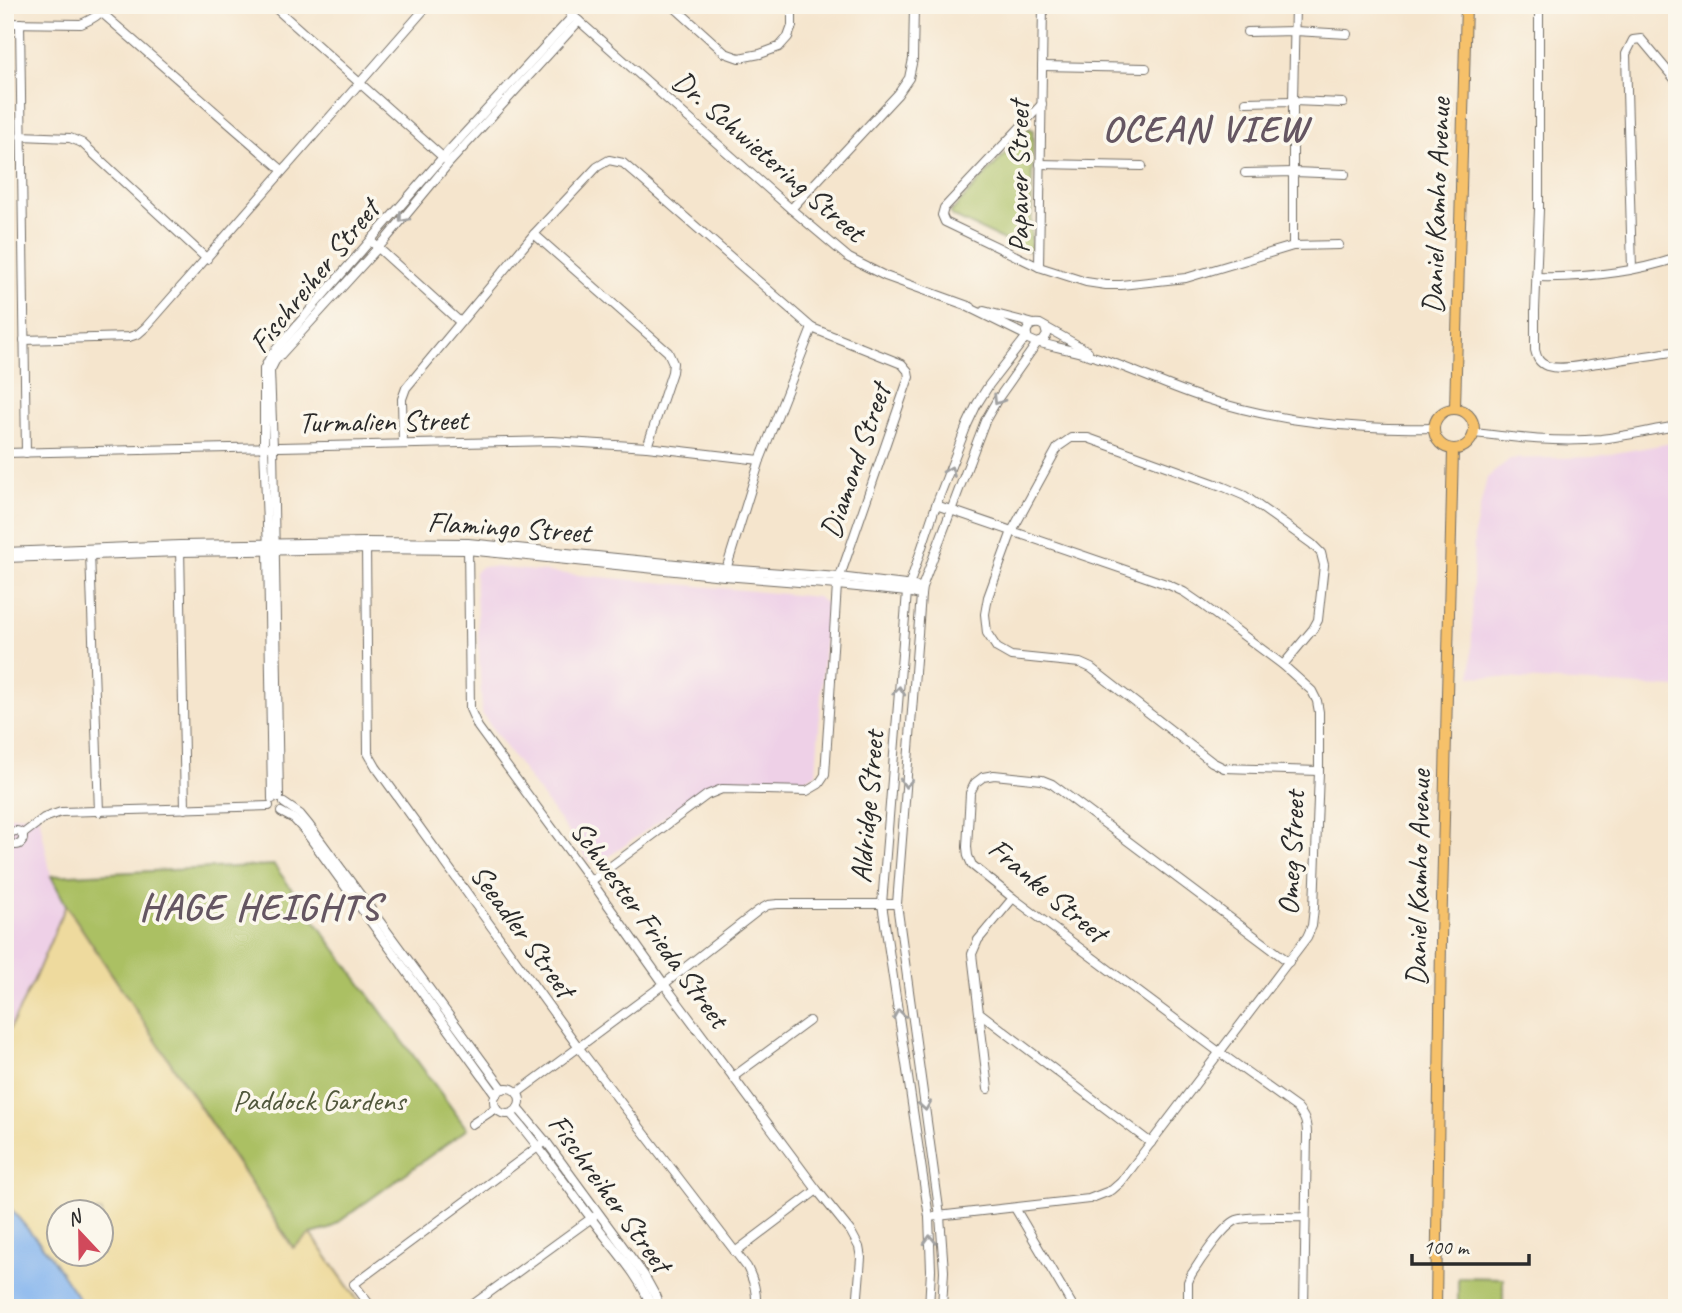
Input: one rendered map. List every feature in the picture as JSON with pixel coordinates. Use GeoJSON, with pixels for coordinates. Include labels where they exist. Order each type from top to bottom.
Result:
{"type":"FeatureCollection","features":[{"type":"Feature","properties":{"kind":"main road","name":"Daniel Kamho Avenue"},"geometry":{"type":"LineString","coordinates":[[1455,408],[1466,5]]}},
{"type":"Feature","properties":{"kind":"main road"},"geometry":{"type":"LineString","coordinates":[[1455,408],[1472,419],[1474,433],[1465,446],[1453,450],[1439,443],[1433,428],[1439,414],[1455,408]]}},
{"type":"Feature","properties":{"kind":"main road","name":"Daniel Kamho Avenue"},"geometry":{"type":"LineString","coordinates":[[1436,1308],[1441,940],[1453,450]]}},
{"type":"Feature","properties":{"kind":"street"},"geometry":{"type":"LineString","coordinates":[[5,23],[81,24],[102,13],[108,5]]}},
{"type":"Feature","properties":{"kind":"street"},"geometry":{"type":"LineString","coordinates":[[272,5],[446,160]]}},
{"type":"Feature","properties":{"kind":"street"},"geometry":{"type":"LineString","coordinates":[[24,340],[129,337],[138,334],[207,259],[428,5]]}},
{"type":"Feature","properties":{"kind":"street","name":"Dr. Schwietering Street"},"geometry":{"type":"LineString","coordinates":[[561,5],[849,258],[885,276],[968,307],[1027,336]]}},
{"type":"Feature","properties":{"kind":"street"},"geometry":{"type":"LineString","coordinates":[[672,5],[725,52],[739,58],[779,47],[789,37],[792,5]]}},
{"type":"Feature","properties":{"kind":"street"},"geometry":{"type":"LineString","coordinates":[[791,209],[898,94],[909,78],[913,59],[914,5]]}},
{"type":"Feature","properties":{"kind":"street","name":"Papaver Street"},"geometry":{"type":"LineString","coordinates":[[1043,5],[1039,267],[1086,282],[1121,285],[1186,278],[1293,246],[1339,245]]}},
{"type":"Feature","properties":{"kind":"street"},"geometry":{"type":"LineString","coordinates":[[1293,246],[1295,5]]}},
{"type":"Feature","properties":{"kind":"street"},"geometry":{"type":"LineString","coordinates":[[1539,5],[1539,209],[1535,350],[1540,362],[1553,367],[1677,351]]}},
{"type":"Feature","properties":{"kind":"street"},"geometry":{"type":"LineString","coordinates":[[102,13],[282,170]]}},
{"type":"Feature","properties":{"kind":"street","name":"Fischreiher Street"},"geometry":{"type":"LineString","coordinates":[[276,802],[272,547],[274,447],[270,371],[275,361],[446,160],[576,18]]}},
{"type":"Feature","properties":{"kind":"street"},"geometry":{"type":"LineString","coordinates":[[20,23],[26,453]]}},
{"type":"Feature","properties":{"kind":"street"},"geometry":{"type":"LineString","coordinates":[[1247,33],[1294,31],[1347,34]]}},
{"type":"Feature","properties":{"kind":"street"},"geometry":{"type":"LineString","coordinates":[[1632,269],[1626,54],[1633,40],[1641,39],[1677,82]]}},
{"type":"Feature","properties":{"kind":"street"},"geometry":{"type":"LineString","coordinates":[[1042,65],[1146,68]]}},
{"type":"Feature","properties":{"kind":"street"},"geometry":{"type":"LineString","coordinates":[[1246,102],[1343,103]]}},
{"type":"Feature","properties":{"kind":"street"},"geometry":{"type":"LineString","coordinates":[[1039,267],[945,222],[942,215],[944,208],[1042,104]]}},
{"type":"Feature","properties":{"kind":"street"},"geometry":{"type":"LineString","coordinates":[[21,136],[70,138],[82,142],[207,259]]}},
{"type":"Feature","properties":{"kind":"street","name":"Diamond Street"},"geometry":{"type":"LineString","coordinates":[[403,444],[402,399],[406,387],[534,234],[597,167],[609,160],[624,163],[812,328],[902,363],[908,372],[909,377],[838,581],[825,775],[819,784],[807,791],[722,789],[707,795],[591,881]]}},
{"type":"Feature","properties":{"kind":"street"},"geometry":{"type":"LineString","coordinates":[[1040,164],[1142,166]]}},
{"type":"Feature","properties":{"kind":"street"},"geometry":{"type":"LineString","coordinates":[[1245,173],[1345,174]]}},
{"type":"Feature","properties":{"kind":"street"},"geometry":{"type":"LineString","coordinates":[[534,234],[668,352],[673,363],[672,372],[647,447]]}},
{"type":"Feature","properties":{"kind":"street"},"geometry":{"type":"LineString","coordinates":[[375,244],[460,322]]}},
{"type":"Feature","properties":{"kind":"street","name":"Fischreiher Street"},"geometry":{"type":"LineString","coordinates":[[272,547],[264,447],[264,369],[271,355],[375,244]]}},
{"type":"Feature","properties":{"kind":"street"},"geometry":{"type":"LineString","coordinates":[[1536,277],[1581,277],[1677,258]]}},
{"type":"Feature","properties":{"kind":"street","name":"Dr. Schwietering Street"},"geometry":{"type":"LineString","coordinates":[[968,307],[1034,324]]}},
{"type":"Feature","properties":{"kind":"street"},"geometry":{"type":"LineString","coordinates":[[1100,358],[1030,341],[1027,336],[1029,327],[1040,324],[1100,358],[1206,399],[1321,423],[1379,429],[1433,428]]}},
{"type":"Feature","properties":{"kind":"street"},"geometry":{"type":"LineString","coordinates":[[725,573],[760,460],[812,328]]}},
{"type":"Feature","properties":{"kind":"street"},"geometry":{"type":"LineString","coordinates":[[1038,343],[1046,335],[1045,328]]}},
{"type":"Feature","properties":{"kind":"street","name":"Aldridge Street"},"geometry":{"type":"LineString","coordinates":[[929,1308],[929,1217],[882,904],[908,589],[967,425],[989,385],[1027,336]]}},
{"type":"Feature","properties":{"kind":"street","name":"Aldridge Street"},"geometry":{"type":"LineString","coordinates":[[942,1308],[944,1260],[940,1216],[897,904],[922,591],[985,421],[1038,343]]}},
{"type":"Feature","properties":{"kind":"street"},"geometry":{"type":"LineString","coordinates":[[1474,433],[1573,440],[1601,439],[1677,426]]}},
{"type":"Feature","properties":{"kind":"street"},"geometry":{"type":"LineString","coordinates":[[1283,665],[1318,620],[1324,565],[1321,553],[1312,544],[1245,496],[1224,487],[1088,438],[1071,438],[1058,447],[1012,531],[988,597],[985,614],[987,632],[997,648],[1012,656],[1080,663],[1091,668],[1212,762],[1224,768],[1319,771]]}},
{"type":"Feature","properties":{"kind":"street","name":"Turmalien Street"},"geometry":{"type":"LineString","coordinates":[[5,453],[551,441],[647,447],[760,460]]}},
{"type":"Feature","properties":{"kind":"street","name":"Omeg Street"},"geometry":{"type":"LineString","coordinates":[[929,1217],[1089,1199],[1112,1190],[1128,1174],[1307,937],[1312,926],[1319,771],[1319,712],[1312,691],[1283,665],[1184,592],[936,505]]}},
{"type":"Feature","properties":{"kind":"street","name":"Seeadler Street"},"geometry":{"type":"LineString","coordinates":[[366,546],[368,753],[579,1048],[735,1252],[753,1278],[756,1308]]}},
{"type":"Feature","properties":{"kind":"street","name":"Flamingo Street"},"geometry":{"type":"LineString","coordinates":[[90,552],[180,548],[468,547],[922,591]]}},
{"type":"Feature","properties":{"kind":"street","name":"Schwester Frieda Street"},"geometry":{"type":"LineString","coordinates":[[468,547],[470,709],[478,727],[664,984],[851,1232],[861,1258],[857,1308]]}},
{"type":"Feature","properties":{"kind":"street"},"geometry":{"type":"LineString","coordinates":[[180,548],[186,809]]}},
{"type":"Feature","properties":{"kind":"street"},"geometry":{"type":"LineString","coordinates":[[5,552],[90,552]]}},
{"type":"Feature","properties":{"kind":"street"},"geometry":{"type":"LineString","coordinates":[[5,558],[90,552]]}},
{"type":"Feature","properties":{"kind":"street"},"geometry":{"type":"LineString","coordinates":[[90,552],[99,812]]}},
{"type":"Feature","properties":{"kind":"street","name":"Franke Street"},"geometry":{"type":"LineString","coordinates":[[1289,962],[1052,784],[1042,780],[994,775],[983,777],[975,783],[970,793],[968,856],[972,865],[1297,1108],[1304,1117],[1307,1123],[1304,1308]]}},
{"type":"Feature","properties":{"kind":"street"},"geometry":{"type":"LineString","coordinates":[[276,802],[273,813],[281,812],[302,827],[499,1092]]}},
{"type":"Feature","properties":{"kind":"street"},"geometry":{"type":"LineString","coordinates":[[276,802],[284,808],[281,812]]}},
{"type":"Feature","properties":{"kind":"street"},"geometry":{"type":"LineString","coordinates":[[6,824],[11,833],[15,830],[23,834],[44,818],[61,812],[186,809],[276,802],[300,814],[499,1092]]}},
{"type":"Feature","properties":{"kind":"street"},"geometry":{"type":"LineString","coordinates":[[988,1089],[972,954],[978,940],[1013,898]]}},
{"type":"Feature","properties":{"kind":"street"},"geometry":{"type":"LineString","coordinates":[[517,1093],[768,905],[897,904]]}},
{"type":"Feature","properties":{"kind":"street"},"geometry":{"type":"LineString","coordinates":[[980,1013],[1151,1143]]}},
{"type":"Feature","properties":{"kind":"street"},"geometry":{"type":"LineString","coordinates":[[733,1077],[809,1021]]}},
{"type":"Feature","properties":{"kind":"street"},"geometry":{"type":"LineString","coordinates":[[511,1088],[517,1093],[520,1102],[515,1111],[501,1113],[496,1108],[494,1100],[499,1092],[511,1088]]}},
{"type":"Feature","properties":{"kind":"street"},"geometry":{"type":"LineString","coordinates":[[472,1124],[496,1108]]}},
{"type":"Feature","properties":{"kind":"street","name":"Fischreiher Street"},"geometry":{"type":"LineString","coordinates":[[515,1111],[644,1275],[660,1308]]}},
{"type":"Feature","properties":{"kind":"street"},"geometry":{"type":"LineString","coordinates":[[372,1308],[355,1284],[542,1143]]}},
{"type":"Feature","properties":{"kind":"street"},"geometry":{"type":"LineString","coordinates":[[735,1252],[817,1190]]}},
{"type":"Feature","properties":{"kind":"street"},"geometry":{"type":"LineString","coordinates":[[1015,1208],[1074,1308]]}},
{"type":"Feature","properties":{"kind":"street"},"geometry":{"type":"LineString","coordinates":[[468,1308],[595,1215]]}},
{"type":"Feature","properties":{"kind":"street","name":"Fischreiher Street"},"geometry":{"type":"LineString","coordinates":[[595,1215],[652,1308]]}},
{"type":"Feature","properties":{"kind":"street"},"geometry":{"type":"LineString","coordinates":[[1188,1308],[1188,1282],[1191,1275],[1227,1226],[1236,1220],[1304,1217]]}},
{"type":"Feature","properties":{"kind":"shaded area"},"geometry":{"type":"Polygon","coordinates":[[[1677,442],[1677,688],[1471,676],[1474,534],[1487,478],[1510,459],[1593,457],[1677,442]]]}},
{"type":"Feature","properties":{"kind":"shaded area"},"geometry":{"type":"Polygon","coordinates":[[[482,566],[817,597],[827,604],[816,773],[805,780],[713,783],[601,862],[589,861],[482,714],[475,572],[482,566]]]}},
{"type":"Feature","properties":{"kind":"shaded area"},"geometry":{"type":"Polygon","coordinates":[[[39,815],[51,876],[66,905],[33,982],[5,1038],[5,816],[39,815]]]}},
{"type":"Feature","properties":{"kind":"green space"},"geometry":{"type":"Polygon","coordinates":[[[1029,128],[1033,130],[1031,250],[1027,251],[950,213],[1029,128]]]}},
{"type":"Feature","properties":{"kind":"green space","name":"Paddock Gardens"},"geometry":{"type":"Polygon","coordinates":[[[274,865],[467,1129],[329,1229],[311,1234],[294,1248],[66,905],[51,876],[274,865]]]}},
{"type":"Feature","properties":{"kind":"green space"},"geometry":{"type":"Polygon","coordinates":[[[1458,1277],[1503,1278],[1503,1308],[1458,1308],[1458,1277]]]}},
{"type":"Feature","properties":{"kind":"sand"},"geometry":{"type":"Polygon","coordinates":[[[66,905],[293,1248],[311,1234],[363,1308],[85,1308],[58,1268],[116,1268],[116,1198],[46,1198],[46,1251],[5,1202],[5,1038],[33,982],[66,905]]]}},
{"type":"Feature","properties":{"kind":"water"},"geometry":{"type":"Polygon","coordinates":[[[5,1202],[46,1251],[46,1268],[58,1268],[85,1308],[5,1308],[5,1202]]]}},
{"type":"Feature","properties":{"kind":"district","name":"OCEAN VIEW"},"geometry":{"type":"Point","coordinates":[1205,128]}},
{"type":"Feature","properties":{"kind":"district","name":"HAGE HEIGHTS"},"geometry":{"type":"Point","coordinates":[260,906]}}]}
